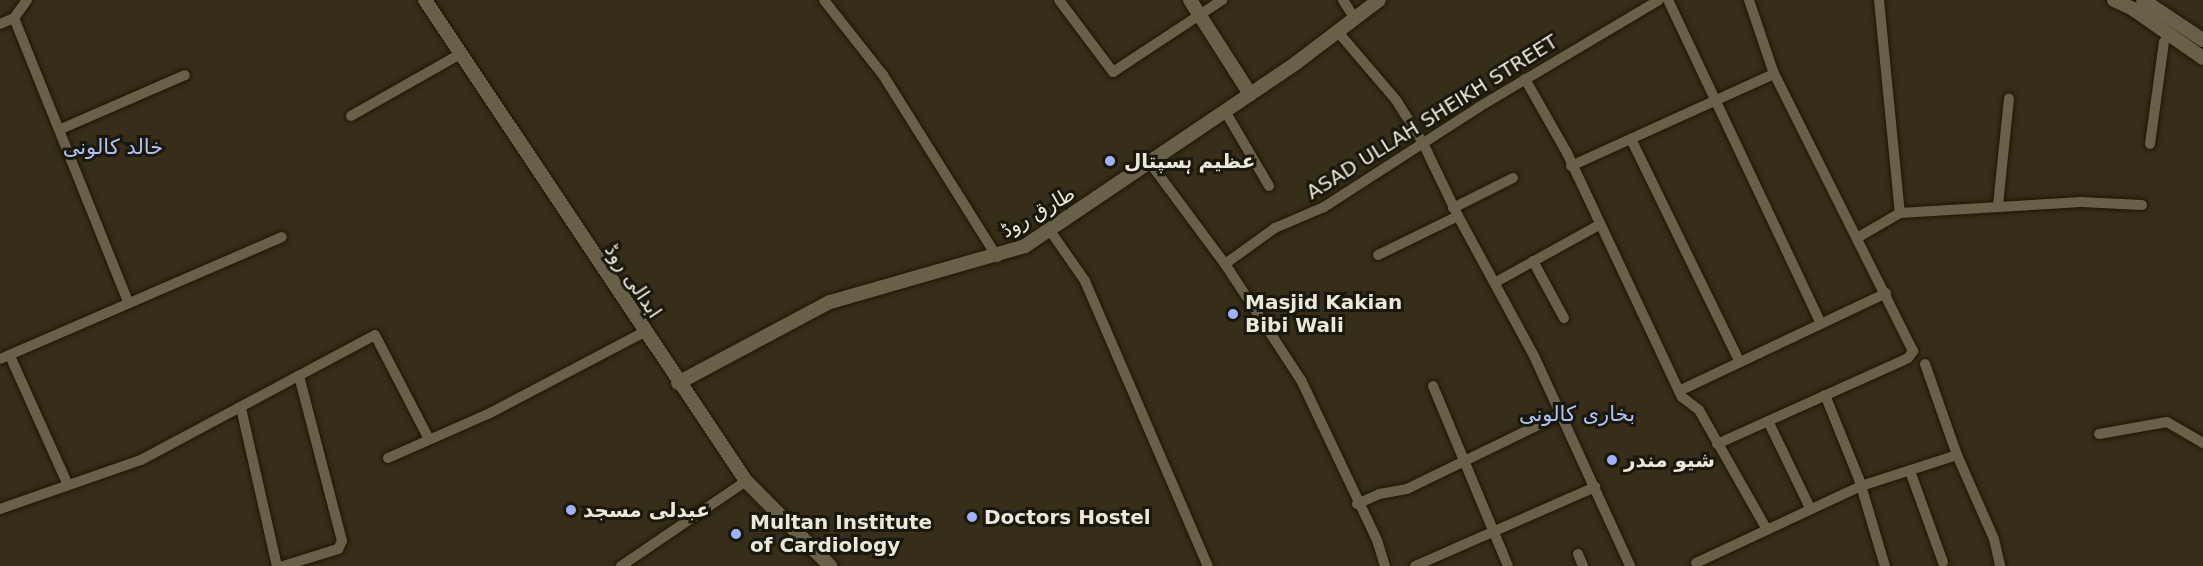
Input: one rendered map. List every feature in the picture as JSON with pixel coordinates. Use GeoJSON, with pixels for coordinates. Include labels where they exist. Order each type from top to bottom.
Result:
{"type":"FeatureCollection","features":[{"type":"Feature","properties":{"kind":"street"},"geometry":{"type":"LineString","coordinates":[[0,24],[14,18],[27,0]]}},
{"type":"Feature","properties":{"kind":"street","name":"ابدالی روڈ"},"geometry":{"type":"LineString","coordinates":[[425,0],[678,383],[746,481],[830,566]]}},
{"type":"Feature","properties":{"kind":"street"},"geometry":{"type":"LineString","coordinates":[[824,0],[883,75],[997,257]]}},
{"type":"Feature","properties":{"kind":"street"},"geometry":{"type":"LineString","coordinates":[[1059,0],[1113,72],[1222,0]]}},
{"type":"Feature","properties":{"kind":"street"},"geometry":{"type":"LineString","coordinates":[[1190,0],[1250,94]]}},
{"type":"Feature","properties":{"kind":"street"},"geometry":{"type":"LineString","coordinates":[[1343,0],[1355,19]]}},
{"type":"Feature","properties":{"kind":"street","name":"طارق روڈ"},"geometry":{"type":"LineString","coordinates":[[678,383],[830,303],[997,257],[1051,232],[1338,32],[1379,0]]}},
{"type":"Feature","properties":{"kind":"street","name":"ASAD ULLAH SHEIKH STREET"},"geometry":{"type":"LineString","coordinates":[[1225,264],[1275,228],[1324,207],[1525,79],[1659,0]]}},
{"type":"Feature","properties":{"kind":"street"},"geometry":{"type":"LineString","coordinates":[[1668,0],[1821,323]]}},
{"type":"Feature","properties":{"kind":"street"},"geometry":{"type":"LineString","coordinates":[[1717,444],[1912,354],[1886,292],[1774,74],[1749,0]]}},
{"type":"Feature","properties":{"kind":"street"},"geometry":{"type":"LineString","coordinates":[[1879,0],[1900,213]]}},
{"type":"Feature","properties":{"kind":"street"},"geometry":{"type":"LineString","coordinates":[[2114,0],[2133,9],[2203,58]]}},
{"type":"Feature","properties":{"kind":"street"},"geometry":{"type":"LineString","coordinates":[[2143,0],[2203,40]]}},
{"type":"Feature","properties":{"kind":"street"},"geometry":{"type":"LineString","coordinates":[[14,18],[61,129],[128,302]]}},
{"type":"Feature","properties":{"kind":"street"},"geometry":{"type":"LineString","coordinates":[[1338,32],[1396,100],[1423,143],[1455,212],[1496,282],[1595,487],[1630,566]]}},
{"type":"Feature","properties":{"kind":"street"},"geometry":{"type":"LineString","coordinates":[[2150,144],[2164,42]]}},
{"type":"Feature","properties":{"kind":"street"},"geometry":{"type":"LineString","coordinates":[[351,116],[460,54]]}},
{"type":"Feature","properties":{"kind":"street"},"geometry":{"type":"LineString","coordinates":[[1571,166],[1774,74]]}},
{"type":"Feature","properties":{"kind":"street"},"geometry":{"type":"LineString","coordinates":[[61,129],[185,75]]}},
{"type":"Feature","properties":{"kind":"street"},"geometry":{"type":"LineString","coordinates":[[1525,79],[1571,166],[1678,391],[1685,402],[1699,410],[1766,528]]}},
{"type":"Feature","properties":{"kind":"street"},"geometry":{"type":"LineString","coordinates":[[1998,205],[2009,99]]}},
{"type":"Feature","properties":{"kind":"street"},"geometry":{"type":"LineString","coordinates":[[1226,111],[1269,186]]}},
{"type":"Feature","properties":{"kind":"street"},"geometry":{"type":"LineString","coordinates":[[1631,139],[1740,362]]}},
{"type":"Feature","properties":{"kind":"street"},"geometry":{"type":"LineString","coordinates":[[1150,164],[1225,264],[1301,380],[1357,504],[1377,540],[1385,566]]}},
{"type":"Feature","properties":{"kind":"street"},"geometry":{"type":"LineString","coordinates":[[1378,255],[1513,178]]}},
{"type":"Feature","properties":{"kind":"street"},"geometry":{"type":"LineString","coordinates":[[1857,238],[1900,213],[1998,205],[2081,202],[2142,205]]}},
{"type":"Feature","properties":{"kind":"street"},"geometry":{"type":"LineString","coordinates":[[1496,282],[1599,225]]}},
{"type":"Feature","properties":{"kind":"street"},"geometry":{"type":"LineString","coordinates":[[1051,232],[1085,281],[1208,566]]}},
{"type":"Feature","properties":{"kind":"street"},"geometry":{"type":"LineString","coordinates":[[68,486],[5,357],[282,237]]}},
{"type":"Feature","properties":{"kind":"street"},"geometry":{"type":"LineString","coordinates":[[1533,261],[1564,318]]}},
{"type":"Feature","properties":{"kind":"street"},"geometry":{"type":"LineString","coordinates":[[1678,391],[1886,292]]}},
{"type":"Feature","properties":{"kind":"street"},"geometry":{"type":"LineString","coordinates":[[388,458],[490,413],[644,332]]}},
{"type":"Feature","properties":{"kind":"street"},"geometry":{"type":"LineString","coordinates":[[0,509],[141,460],[375,335],[429,440]]}},
{"type":"Feature","properties":{"kind":"street"},"geometry":{"type":"LineString","coordinates":[[1925,364],[1957,455],[1994,538],[2000,566]]}},
{"type":"Feature","properties":{"kind":"street"},"geometry":{"type":"LineString","coordinates":[[283,566],[302,563],[338,549],[342,542],[299,376]]}},
{"type":"Feature","properties":{"kind":"street"},"geometry":{"type":"LineString","coordinates":[[1433,386],[1466,458],[1508,566]]}},
{"type":"Feature","properties":{"kind":"street"},"geometry":{"type":"LineString","coordinates":[[1825,395],[1861,486],[1885,566]]}},
{"type":"Feature","properties":{"kind":"street"},"geometry":{"type":"LineString","coordinates":[[241,408],[277,566]]}},
{"type":"Feature","properties":{"kind":"street"},"geometry":{"type":"LineString","coordinates":[[1357,504],[1379,494],[1407,489],[1466,458],[1560,415]]}},
{"type":"Feature","properties":{"kind":"street"},"geometry":{"type":"LineString","coordinates":[[1768,421],[1810,508]]}},
{"type":"Feature","properties":{"kind":"street"},"geometry":{"type":"LineString","coordinates":[[2099,434],[2167,422],[2203,443]]}},
{"type":"Feature","properties":{"kind":"street"},"geometry":{"type":"LineString","coordinates":[[1696,563],[1766,528],[1861,486],[1957,455]]}},
{"type":"Feature","properties":{"kind":"street"},"geometry":{"type":"LineString","coordinates":[[1910,471],[1943,562]]}},
{"type":"Feature","properties":{"kind":"street"},"geometry":{"type":"LineString","coordinates":[[621,566],[746,481]]}},
{"type":"Feature","properties":{"kind":"street"},"geometry":{"type":"LineString","coordinates":[[1415,566],[1595,487]]}},
{"type":"Feature","properties":{"kind":"street"},"geometry":{"type":"LineString","coordinates":[[1578,555],[1583,566]]}},
{"type":"Feature","properties":{"kind":"place","name":"عظیم ہسپتال"},"geometry":{"type":"Point","coordinates":[1110,161]}},
{"type":"Feature","properties":{"kind":"place","name":"Masjid Kakian Bibi Wali"},"geometry":{"type":"Point","coordinates":[1233,314]}},
{"type":"Feature","properties":{"kind":"place","name":"شیو مندر"},"geometry":{"type":"Point","coordinates":[1612,460]}},
{"type":"Feature","properties":{"kind":"place","name":"عبدلی مسجد"},"geometry":{"type":"Point","coordinates":[571,510]}},
{"type":"Feature","properties":{"kind":"place","name":"Doctors Hostel"},"geometry":{"type":"Point","coordinates":[972,517]}},
{"type":"Feature","properties":{"kind":"place","name":"Multan Institute of Cardiology"},"geometry":{"type":"Point","coordinates":[736,534]}},
{"type":"Feature","properties":{"kind":"district","name":"خالد کالونی"},"geometry":{"type":"Point","coordinates":[113,147]}},
{"type":"Feature","properties":{"kind":"district","name":"بخاری کالونی"},"geometry":{"type":"Point","coordinates":[1577,414]}}]}
